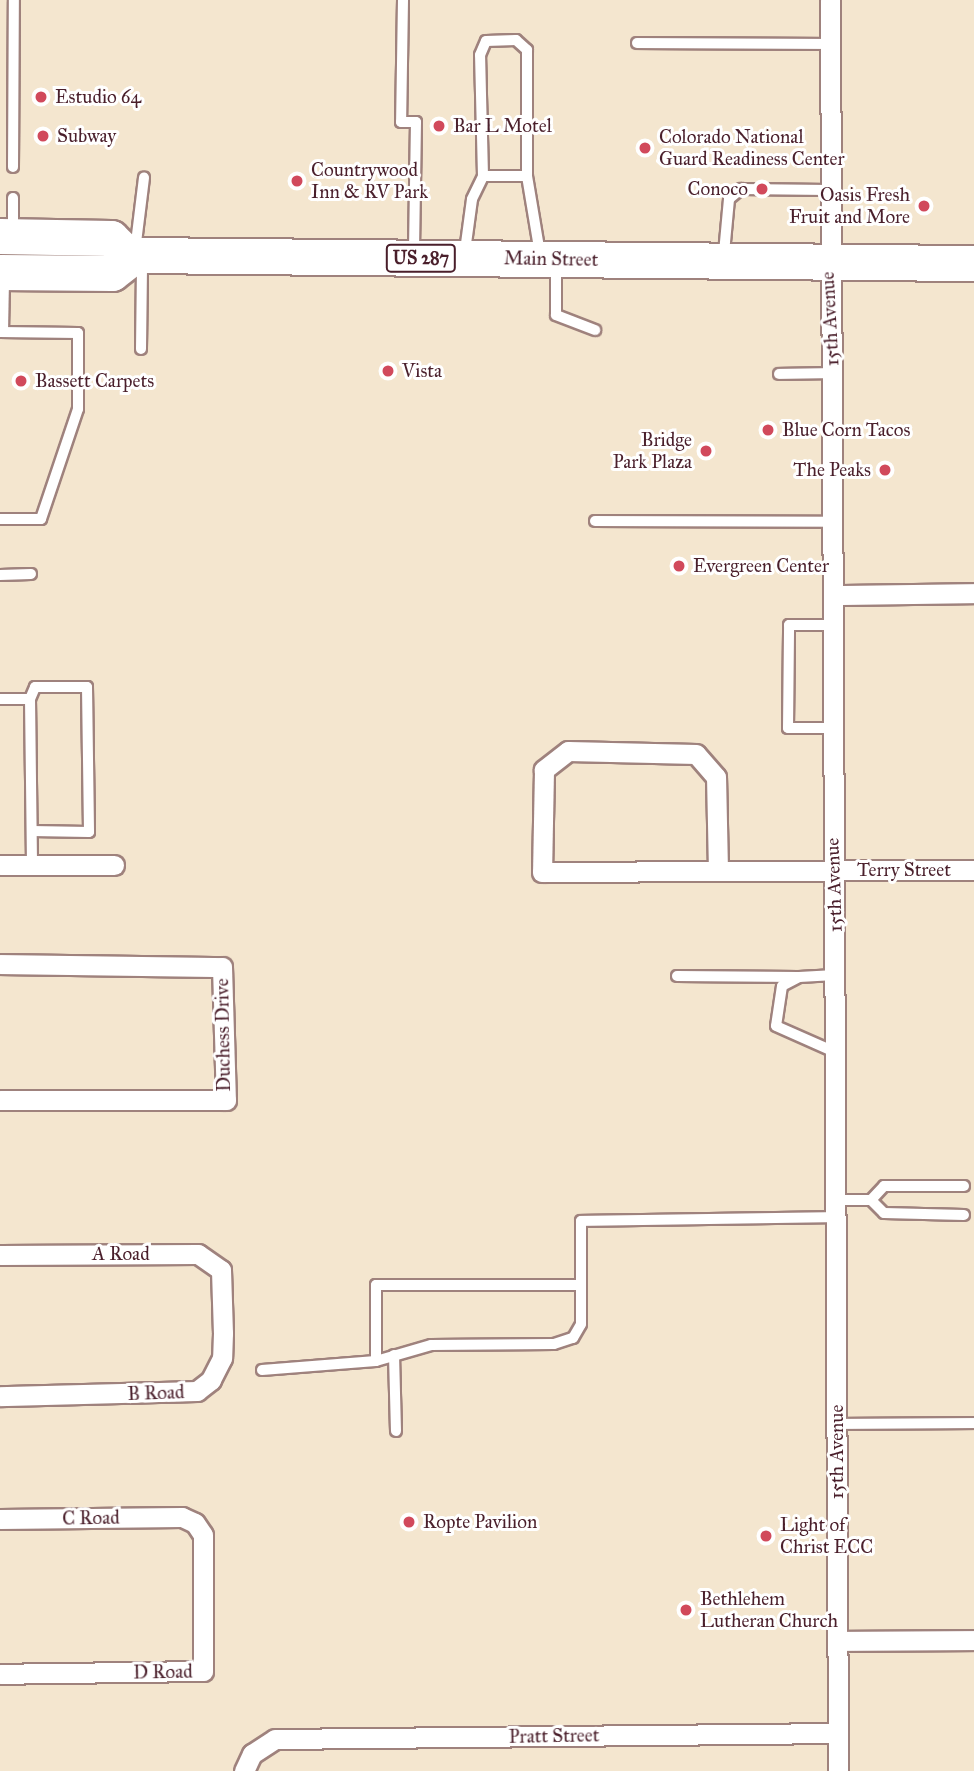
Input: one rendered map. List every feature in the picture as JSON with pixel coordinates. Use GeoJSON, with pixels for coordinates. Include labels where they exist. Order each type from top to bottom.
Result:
{"type":"FeatureCollection","features":[{"type":"Feature","properties":{"kind":"highway"},"geometry":{"type":"LineString","coordinates":[[2,272],[111,273],[135,255],[111,238],[6,236]]}},
{"type":"Feature","properties":{"kind":"highway","name":"Main Street"},"geometry":{"type":"LineString","coordinates":[[135,255],[974,263]]}},
{"type":"Feature","properties":{"kind":"street","name":"15th Avenue"},"geometry":{"type":"LineString","coordinates":[[830,0],[827,262],[832,373],[834,595],[830,728],[837,975],[838,1771]]}},
{"type":"Feature","properties":{"kind":"street"},"geometry":{"type":"LineString","coordinates":[[834,595],[974,593]]}},
{"type":"Feature","properties":{"kind":"street","name":"Terry Street"},"geometry":{"type":"LineString","coordinates":[[718,871],[716,777],[696,754],[568,751],[544,771],[542,872],[974,870]]}},
{"type":"Feature","properties":{"kind":"street"},"geometry":{"type":"LineString","coordinates":[[0,865],[114,864]]}},
{"type":"Feature","properties":{"kind":"street","name":"Duchess Drive"},"geometry":{"type":"LineString","coordinates":[[0,964],[222,967],[226,1100],[0,1100]]}},
{"type":"Feature","properties":{"kind":"street","name":"A Road"},"geometry":{"type":"LineString","coordinates":[[0,1255],[198,1254],[216,1265],[223,1285]]}},
{"type":"Feature","properties":{"kind":"street","name":"B Road"},"geometry":{"type":"LineString","coordinates":[[0,1396],[197,1391],[211,1380],[222,1358],[223,1285]]}},
{"type":"Feature","properties":{"kind":"street","name":"C Road"},"geometry":{"type":"LineString","coordinates":[[0,1519],[182,1517]]}},
{"type":"Feature","properties":{"kind":"street","name":"D Road"},"geometry":{"type":"LineString","coordinates":[[0,1674],[203,1671],[203,1535],[182,1517]]}},
{"type":"Feature","properties":{"kind":"street"},"geometry":{"type":"LineString","coordinates":[[837,1641],[974,1640]]}},
{"type":"Feature","properties":{"kind":"street","name":"Pratt Street"},"geometry":{"type":"LineString","coordinates":[[244,1771],[270,1741],[838,1732]]}},
{"type":"Feature","properties":{"kind":"lane"},"geometry":{"type":"LineString","coordinates":[[13,166],[14,0]]}},
{"type":"Feature","properties":{"kind":"lane"},"geometry":{"type":"LineString","coordinates":[[403,0],[401,122],[416,122],[414,258]]}},
{"type":"Feature","properties":{"kind":"lane"},"geometry":{"type":"LineString","coordinates":[[464,258],[472,198],[483,176],[480,55],[486,41],[516,40],[527,50],[527,176],[548,259],[556,314],[595,330]]}},
{"type":"Feature","properties":{"kind":"lane"},"geometry":{"type":"LineString","coordinates":[[637,43],[830,44]]}},
{"type":"Feature","properties":{"kind":"lane"},"geometry":{"type":"LineString","coordinates":[[483,176],[527,176]]}},
{"type":"Feature","properties":{"kind":"lane"},"geometry":{"type":"LineString","coordinates":[[141,349],[135,255],[144,178]]}},
{"type":"Feature","properties":{"kind":"lane"},"geometry":{"type":"LineString","coordinates":[[724,261],[729,199],[741,189],[828,190]]}},
{"type":"Feature","properties":{"kind":"lane"},"geometry":{"type":"LineString","coordinates":[[6,236],[13,198]]}},
{"type":"Feature","properties":{"kind":"lane"},"geometry":{"type":"LineString","coordinates":[[0,519],[41,519],[78,409],[78,332],[2,332],[2,272]]}},
{"type":"Feature","properties":{"kind":"lane"},"geometry":{"type":"LineString","coordinates":[[779,374],[832,373]]}},
{"type":"Feature","properties":{"kind":"lane"},"geometry":{"type":"LineString","coordinates":[[595,521],[833,522]]}},
{"type":"Feature","properties":{"kind":"lane"},"geometry":{"type":"LineString","coordinates":[[0,575],[31,574]]}},
{"type":"Feature","properties":{"kind":"lane"},"geometry":{"type":"LineString","coordinates":[[830,728],[788,728],[789,625],[834,625]]}},
{"type":"Feature","properties":{"kind":"lane"},"geometry":{"type":"LineString","coordinates":[[32,831],[89,832],[88,687],[35,687],[30,699],[32,865]]}},
{"type":"Feature","properties":{"kind":"lane"},"geometry":{"type":"LineString","coordinates":[[0,699],[30,699]]}},
{"type":"Feature","properties":{"kind":"lane"},"geometry":{"type":"LineString","coordinates":[[677,976],[837,975]]}},
{"type":"Feature","properties":{"kind":"lane"},"geometry":{"type":"LineString","coordinates":[[799,977],[782,986],[776,1026],[835,1052]]}},
{"type":"Feature","properties":{"kind":"lane"},"geometry":{"type":"LineString","coordinates":[[262,1370],[376,1361],[431,1345],[554,1344],[573,1338],[581,1324],[581,1221],[837,1208],[871,1200],[884,1186],[964,1186]]}},
{"type":"Feature","properties":{"kind":"lane"},"geometry":{"type":"LineString","coordinates":[[871,1200],[884,1213],[964,1215]]}},
{"type":"Feature","properties":{"kind":"lane"},"geometry":{"type":"LineString","coordinates":[[376,1361],[376,1285],[581,1285]]}},
{"type":"Feature","properties":{"kind":"lane"},"geometry":{"type":"LineString","coordinates":[[394,1355],[396,1431]]}},
{"type":"Feature","properties":{"kind":"lane"},"geometry":{"type":"LineString","coordinates":[[837,1424],[974,1423]]}},
{"type":"Feature","properties":{"kind":"place","name":"Estudio 64"},"geometry":{"type":"Point","coordinates":[41,97]}},
{"type":"Feature","properties":{"kind":"place","name":"Bar L Motel"},"geometry":{"type":"Point","coordinates":[439,126]}},
{"type":"Feature","properties":{"kind":"place","name":"Subway"},"geometry":{"type":"Point","coordinates":[43,136]}},
{"type":"Feature","properties":{"kind":"place","name":"Colorado National Guard Readiness Center"},"geometry":{"type":"Point","coordinates":[645,148]}},
{"type":"Feature","properties":{"kind":"place","name":"Countrywood Inn & RV Park"},"geometry":{"type":"Point","coordinates":[297,181]}},
{"type":"Feature","properties":{"kind":"place","name":"Conoco"},"geometry":{"type":"Point","coordinates":[762,189]}},
{"type":"Feature","properties":{"kind":"place","name":"Oasis Fresh Fruit and More"},"geometry":{"type":"Point","coordinates":[924,206]}},
{"type":"Feature","properties":{"kind":"place","name":"Vista"},"geometry":{"type":"Point","coordinates":[388,371]}},
{"type":"Feature","properties":{"kind":"place","name":"Bassett Carpets"},"geometry":{"type":"Point","coordinates":[21,381]}},
{"type":"Feature","properties":{"kind":"place","name":"Blue Corn Tacos"},"geometry":{"type":"Point","coordinates":[768,430]}},
{"type":"Feature","properties":{"kind":"place","name":"Bridge Park Plaza"},"geometry":{"type":"Point","coordinates":[706,451]}},
{"type":"Feature","properties":{"kind":"place","name":"The Peaks"},"geometry":{"type":"Point","coordinates":[885,470]}},
{"type":"Feature","properties":{"kind":"place","name":"Evergreen Center"},"geometry":{"type":"Point","coordinates":[679,566]}},
{"type":"Feature","properties":{"kind":"place","name":"Ropte Pavilion"},"geometry":{"type":"Point","coordinates":[409,1522]}},
{"type":"Feature","properties":{"kind":"place","name":"Light of Christ ECC"},"geometry":{"type":"Point","coordinates":[766,1536]}},
{"type":"Feature","properties":{"kind":"place","name":"Bethlehem Lutheran Church"},"geometry":{"type":"Point","coordinates":[686,1610]}}]}
